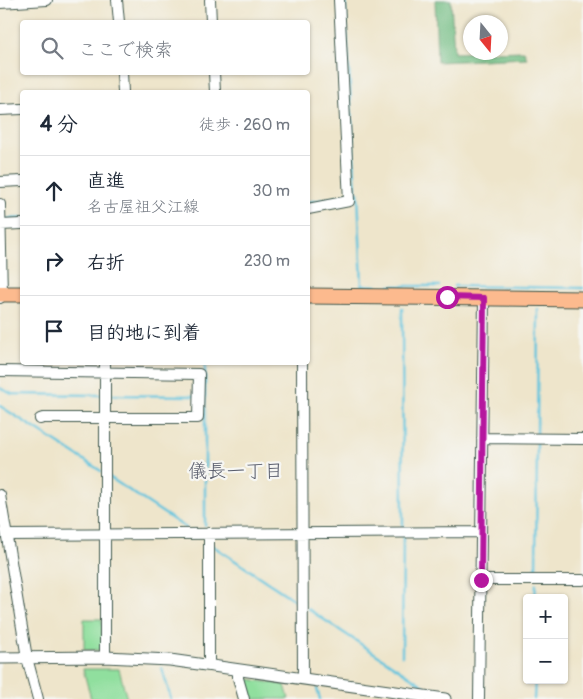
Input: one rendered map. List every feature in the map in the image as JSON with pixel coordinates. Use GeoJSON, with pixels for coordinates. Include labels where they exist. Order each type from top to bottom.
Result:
{"type":"FeatureCollection","features":[{"type":"Feature","properties":{"kind":"main road"},"geometry":{"type":"LineString","coordinates":[[0,295],[20,294]]}},
{"type":"Feature","properties":{"kind":"main road"},"geometry":{"type":"LineString","coordinates":[[310,296],[583,299]]}},
{"type":"Feature","properties":{"kind":"street"},"geometry":{"type":"LineString","coordinates":[[0,2],[47,0]]}},
{"type":"Feature","properties":{"kind":"street"},"geometry":{"type":"LineString","coordinates":[[117,0],[119,20]]}},
{"type":"Feature","properties":{"kind":"street"},"geometry":{"type":"LineString","coordinates":[[210,0],[211,20]]}},
{"type":"Feature","properties":{"kind":"street"},"geometry":{"type":"LineString","coordinates":[[310,208],[349,201],[338,0]]}},
{"type":"Feature","properties":{"kind":"street"},"geometry":{"type":"LineString","coordinates":[[122,75],[123,90]]}},
{"type":"Feature","properties":{"kind":"street"},"geometry":{"type":"LineString","coordinates":[[214,75],[215,90]]}},
{"type":"Feature","properties":{"kind":"street"},"geometry":{"type":"LineString","coordinates":[[0,110],[20,109]]}},
{"type":"Feature","properties":{"kind":"street"},"geometry":{"type":"LineString","coordinates":[[0,182],[20,181]]}},
{"type":"Feature","properties":{"kind":"street"},"geometry":{"type":"LineString","coordinates":[[0,204],[0,295]]}},
{"type":"Feature","properties":{"kind":"street"},"geometry":{"type":"LineString","coordinates":[[1,225],[20,224]]}},
{"type":"Feature","properties":{"kind":"street"},"geometry":{"type":"LineString","coordinates":[[480,699],[484,298]]}},
{"type":"Feature","properties":{"kind":"street"},"geometry":{"type":"LineString","coordinates":[[302,365],[303,679]]}},
{"type":"Feature","properties":{"kind":"street"},"geometry":{"type":"LineString","coordinates":[[0,371],[106,368],[199,374],[198,418],[40,419]]}},
{"type":"Feature","properties":{"kind":"street"},"geometry":{"type":"LineString","coordinates":[[106,368],[106,657]]}},
{"type":"Feature","properties":{"kind":"street"},"geometry":{"type":"LineString","coordinates":[[482,438],[583,439]]}},
{"type":"Feature","properties":{"kind":"street"},"geometry":{"type":"LineString","coordinates":[[0,495],[27,658],[38,699]]}},
{"type":"Feature","properties":{"kind":"street"},"geometry":{"type":"LineString","coordinates":[[7,535],[481,532]]}},
{"type":"Feature","properties":{"kind":"street"},"geometry":{"type":"LineString","coordinates":[[209,533],[209,665]]}},
{"type":"Feature","properties":{"kind":"street"},"geometry":{"type":"LineString","coordinates":[[481,580],[583,580]]}},
{"type":"Feature","properties":{"kind":"street"},"geometry":{"type":"LineString","coordinates":[[0,658],[106,657],[170,660],[303,679],[395,696],[445,699]]}},
{"type":"Feature","properties":{"kind":"street"},"geometry":{"type":"LineString","coordinates":[[238,670],[238,678],[244,699]]}},
{"type":"Feature","properties":{"kind":"green space"},"geometry":{"type":"Polygon","coordinates":[[[435,0],[451,0],[454,53],[463,53],[463,60],[482,60],[437,62],[435,0]]]}},
{"type":"Feature","properties":{"kind":"green space"},"geometry":{"type":"Polygon","coordinates":[[[508,51],[524,51],[527,58],[508,59],[508,51]]]}},
{"type":"Feature","properties":{"kind":"green space"},"geometry":{"type":"Polygon","coordinates":[[[84,619],[102,619],[102,648],[98,650],[84,650],[84,619]]]}},
{"type":"Feature","properties":{"kind":"green space"},"geometry":{"type":"Polygon","coordinates":[[[83,669],[119,669],[127,699],[91,699],[83,669]]]}},
{"type":"Feature","properties":{"kind":"green space"},"geometry":{"type":"Polygon","coordinates":[[[242,678],[285,685],[289,699],[248,699],[242,678]]]}},
{"type":"Feature","properties":{"kind":"waterway"},"geometry":{"type":"LineString","coordinates":[[345,0],[362,285]]}},
{"type":"Feature","properties":{"kind":"waterway"},"geometry":{"type":"LineString","coordinates":[[310,202],[345,196]]}},
{"type":"Feature","properties":{"kind":"waterway"},"geometry":{"type":"LineString","coordinates":[[6,219],[20,218]]}},
{"type":"Feature","properties":{"kind":"waterway"},"geometry":{"type":"LineString","coordinates":[[361,285],[377,286]]}},
{"type":"Feature","properties":{"kind":"waterway"},"geometry":{"type":"LineString","coordinates":[[390,286],[439,286]]}},
{"type":"Feature","properties":{"kind":"waterway"},"geometry":{"type":"LineString","coordinates":[[454,286],[583,288]]}},
{"type":"Feature","properties":{"kind":"waterway"},"geometry":{"type":"LineString","coordinates":[[402,308],[403,528]]}},
{"type":"Feature","properties":{"kind":"waterway"},"geometry":{"type":"LineString","coordinates":[[537,436],[538,309]]}},
{"type":"Feature","properties":{"kind":"waterway"},"geometry":{"type":"LineString","coordinates":[[205,365],[205,525]]}},
{"type":"Feature","properties":{"kind":"waterway"},"geometry":{"type":"LineString","coordinates":[[0,388],[12,394],[101,395]]}},
{"type":"Feature","properties":{"kind":"waterway"},"geometry":{"type":"LineString","coordinates":[[110,395],[195,396]]}},
{"type":"Feature","properties":{"kind":"waterway"},"geometry":{"type":"LineString","coordinates":[[0,406],[101,471]]}},
{"type":"Feature","properties":{"kind":"waterway"},"geometry":{"type":"LineString","coordinates":[[536,576],[537,442]]}},
{"type":"Feature","properties":{"kind":"waterway"},"geometry":{"type":"LineString","coordinates":[[109,477],[186,528]]}},
{"type":"Feature","properties":{"kind":"waterway"},"geometry":{"type":"LineString","coordinates":[[402,656],[403,536]]}},
{"type":"Feature","properties":{"kind":"waterway"},"geometry":{"type":"LineString","coordinates":[[213,546],[299,603]]}},
{"type":"Feature","properties":{"kind":"waterway"},"geometry":{"type":"LineString","coordinates":[[535,594],[536,584]]}},
{"type":"Feature","properties":{"kind":"waterway"},"geometry":{"type":"LineString","coordinates":[[308,609],[427,688]]}},
{"type":"Feature","properties":{"kind":"waterway"},"geometry":{"type":"LineString","coordinates":[[162,668],[171,699]]}},
{"type":"Feature","properties":{"kind":"waterway"},"geometry":{"type":"LineString","coordinates":[[534,699],[535,684]]}},
{"type":"Feature","properties":{"kind":"waterway"},"geometry":{"type":"LineString","coordinates":[[317,689],[320,699]]}},
{"type":"Feature","properties":{"kind":"district","name":"儀長一丁目"},"geometry":{"type":"Point","coordinates":[236,470]}},
{"type":"Feature","properties":{"kind":"route"},"geometry":{"type":"LineString","coordinates":[[447,297],[484,298],[481,580]]}}]}
